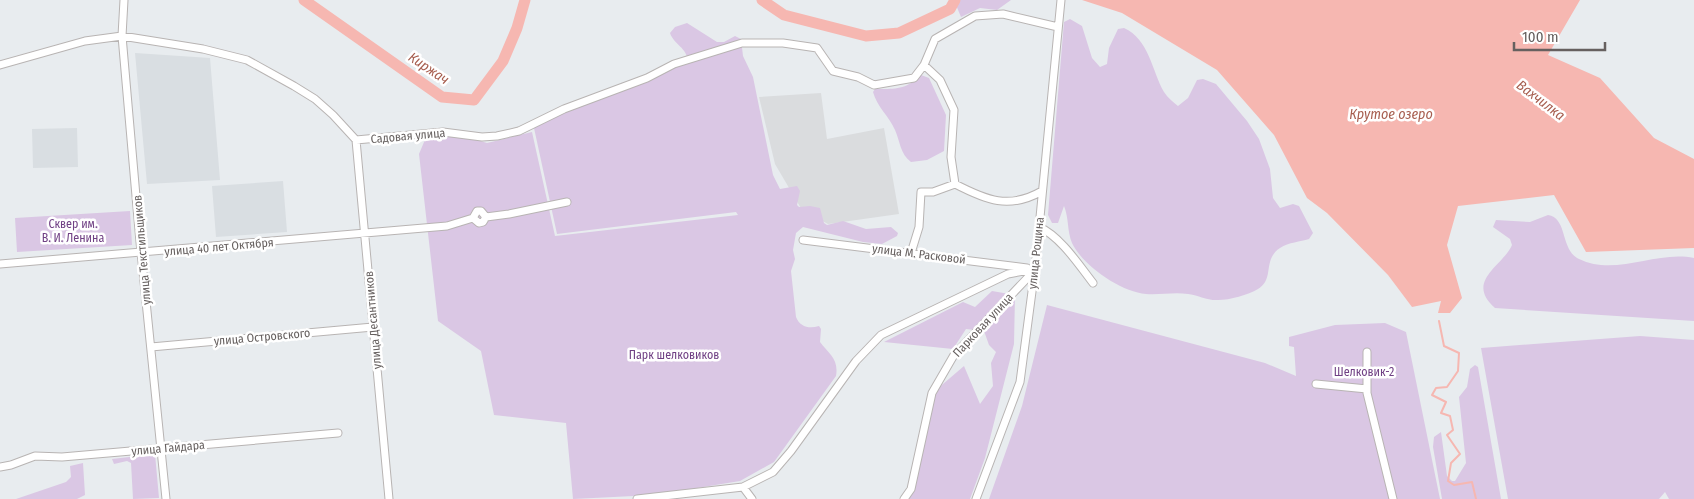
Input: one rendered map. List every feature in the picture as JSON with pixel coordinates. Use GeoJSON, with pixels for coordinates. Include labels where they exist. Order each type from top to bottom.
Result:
{"type":"FeatureCollection","features":[{"type":"Feature","properties":{"kind":"street","name":"улица Текстильщиков"},"geometry":{"type":"LineString","coordinates":[[124,0],[122,36],[141,252],[166,499]]}},
{"type":"Feature","properties":{"kind":"street","name":"улица Рощина"},"geometry":{"type":"LineString","coordinates":[[976,499],[1020,382],[1035,269],[1061,0]]}},
{"type":"Feature","properties":{"kind":"street"},"geometry":{"type":"LineString","coordinates":[[954,184],[951,157],[954,110],[940,80],[924,65],[935,39],[976,16],[1003,14],[1058,27]]}},
{"type":"Feature","properties":{"kind":"street","name":"Садовая улица"},"geometry":{"type":"LineString","coordinates":[[0,65],[85,42],[122,36],[203,49],[247,60],[315,99],[356,140],[443,132],[482,137],[497,136],[519,130],[564,109],[647,78],[674,64],[742,44],[792,43],[817,48],[832,71],[858,77],[874,85],[914,78],[924,65]]}},
{"type":"Feature","properties":{"kind":"street","name":"улица Десантников"},"geometry":{"type":"LineString","coordinates":[[356,140],[389,499]]}},
{"type":"Feature","properties":{"kind":"street"},"geometry":{"type":"LineString","coordinates":[[911,253],[919,227],[921,192],[933,192],[954,184],[981,198],[1008,203],[1030,198],[1042,191]]}},
{"type":"Feature","properties":{"kind":"street","name":"улица 40 лет Октября"},"geometry":{"type":"LineString","coordinates":[[0,264],[447,226],[473,218],[477,211],[481,211],[486,217],[567,202]]}},
{"type":"Feature","properties":{"kind":"street"},"geometry":{"type":"LineString","coordinates":[[1039,227],[1048,231],[1069,252],[1093,283]]}},
{"type":"Feature","properties":{"kind":"street","name":"улица М. Расковой"},"geometry":{"type":"LineString","coordinates":[[803,240],[1035,269]]}},
{"type":"Feature","properties":{"kind":"street"},"geometry":{"type":"LineString","coordinates":[[1003,264],[1007,268],[1008,274]]}},
{"type":"Feature","properties":{"kind":"street"},"geometry":{"type":"LineString","coordinates":[[637,499],[743,487],[773,472],[791,451],[856,361],[881,335],[1008,274],[1035,269]]}},
{"type":"Feature","properties":{"kind":"street","name":"Парковая улица"},"geometry":{"type":"LineString","coordinates":[[904,499],[911,489],[932,393],[954,356],[1035,269]]}},
{"type":"Feature","properties":{"kind":"street","name":"улица Островского"},"geometry":{"type":"LineString","coordinates":[[152,347],[374,327]]}},
{"type":"Feature","properties":{"kind":"street"},"geometry":{"type":"LineString","coordinates":[[1367,352],[1367,389],[1393,499]]}},
{"type":"Feature","properties":{"kind":"street"},"geometry":{"type":"LineString","coordinates":[[1316,384],[1367,389]]}},
{"type":"Feature","properties":{"kind":"street","name":"улица Гайдара"},"geometry":{"type":"LineString","coordinates":[[0,467],[35,456],[62,457],[338,433]]}},
{"type":"Feature","properties":{"kind":"street"},"geometry":{"type":"LineString","coordinates":[[743,487],[752,499]]}},
{"type":"Feature","properties":{"kind":"shaded area"},"geometry":{"type":"Polygon","coordinates":[[[135,53],[210,58],[220,180],[147,184],[135,53]]]}},
{"type":"Feature","properties":{"kind":"shaded area"},"geometry":{"type":"Polygon","coordinates":[[[821,93],[827,139],[884,128],[899,214],[828,224],[802,210],[775,164],[759,97],[821,93]]]}},
{"type":"Feature","properties":{"kind":"shaded area"},"geometry":{"type":"Polygon","coordinates":[[[77,128],[78,167],[33,168],[32,129],[77,128]]]}},
{"type":"Feature","properties":{"kind":"shaded area"},"geometry":{"type":"Polygon","coordinates":[[[283,181],[287,232],[216,237],[212,186],[283,181]]]}},
{"type":"Feature","properties":{"kind":"green space"},"geometry":{"type":"Polygon","coordinates":[[[960,0],[1011,0],[997,10],[980,8],[961,17],[956,5],[960,0]]]}},
{"type":"Feature","properties":{"kind":"green space"},"geometry":{"type":"Polygon","coordinates":[[[1070,19],[1082,26],[1092,58],[1100,67],[1107,64],[1109,48],[1118,29],[1124,28],[1139,40],[1149,56],[1164,92],[1178,106],[1188,98],[1197,80],[1203,79],[1216,84],[1247,121],[1259,139],[1270,169],[1273,198],[1280,208],[1293,204],[1299,206],[1313,233],[1309,239],[1287,244],[1275,253],[1271,258],[1266,280],[1258,289],[1239,297],[1218,300],[1183,293],[1146,294],[1136,292],[1114,283],[1094,269],[1077,252],[1070,238],[1064,206],[1058,223],[1052,223],[1048,215],[1064,22],[1070,19]]]}},
{"type":"Feature","properties":{"kind":"green space","name":"Парк шелковиков"},"geometry":{"type":"Polygon","coordinates":[[[687,23],[717,42],[724,42],[735,36],[741,39],[743,56],[753,77],[773,175],[780,189],[797,186],[800,191],[797,205],[799,207],[810,206],[820,208],[824,223],[827,225],[843,221],[866,229],[891,227],[898,233],[897,236],[882,244],[863,242],[803,227],[796,233],[793,250],[795,259],[791,271],[796,317],[805,326],[819,326],[821,329],[820,342],[835,361],[837,370],[836,376],[774,462],[740,481],[654,495],[573,499],[566,423],[494,415],[481,351],[438,321],[419,154],[427,135],[457,134],[487,143],[532,132],[555,236],[738,215],[736,212],[557,234],[534,128],[570,110],[688,62],[683,49],[670,33],[675,27],[687,23]]]}},
{"type":"Feature","properties":{"kind":"green space"},"geometry":{"type":"Polygon","coordinates":[[[921,75],[929,78],[946,115],[944,151],[927,160],[911,162],[902,151],[895,130],[877,102],[873,92],[875,89],[894,89],[905,86],[921,75]]]}},
{"type":"Feature","properties":{"kind":"green space","name":"Сквер им. В. И. Ленина"},"geometry":{"type":"Polygon","coordinates":[[[130,211],[132,245],[17,252],[15,218],[130,211]]]}},
{"type":"Feature","properties":{"kind":"green space"},"geometry":{"type":"Polygon","coordinates":[[[1548,215],[1554,217],[1559,222],[1573,255],[1593,264],[1622,264],[1680,256],[1694,258],[1694,321],[1495,308],[1483,290],[1485,281],[1512,245],[1510,239],[1493,227],[1496,220],[1530,222],[1548,215]]]}},
{"type":"Feature","properties":{"kind":"green space"},"geometry":{"type":"Polygon","coordinates":[[[992,291],[1015,295],[1014,344],[985,458],[970,499],[909,499],[914,491],[936,390],[964,366],[980,404],[993,386],[991,363],[996,352],[989,345],[984,331],[966,329],[953,349],[884,342],[963,302],[975,307],[992,291]]]}},
{"type":"Feature","properties":{"kind":"green space","name":"Шелковик-2"},"geometry":{"type":"Polygon","coordinates":[[[1047,305],[1265,363],[1296,376],[1294,347],[1289,346],[1289,337],[1335,325],[1385,323],[1406,332],[1440,499],[989,499],[1022,406],[1047,305]]]}},
{"type":"Feature","properties":{"kind":"green space"},"geometry":{"type":"Polygon","coordinates":[[[1640,336],[1694,340],[1694,499],[1669,499],[1665,492],[1659,499],[1508,499],[1481,348],[1640,336]]]}},
{"type":"Feature","properties":{"kind":"green space"},"geometry":{"type":"Polygon","coordinates":[[[1475,365],[1478,367],[1501,499],[1442,499],[1433,447],[1434,437],[1441,432],[1447,476],[1452,481],[1455,481],[1466,463],[1459,397],[1467,387],[1470,369],[1475,365]]]}},
{"type":"Feature","properties":{"kind":"green space"},"geometry":{"type":"Polygon","coordinates":[[[155,454],[159,498],[133,499],[131,463],[127,461],[114,464],[112,459],[155,454]]]}},
{"type":"Feature","properties":{"kind":"green space"},"geometry":{"type":"Polygon","coordinates":[[[83,463],[85,495],[77,499],[16,499],[66,482],[71,477],[70,466],[83,463]]]}},
{"type":"Feature","properties":{"kind":"water","name":"Крутое озеро"},"geometry":{"type":"Polygon","coordinates":[[[1082,0],[1580,0],[1548,55],[1600,78],[1654,138],[1694,159],[1694,248],[1586,252],[1554,195],[1458,206],[1447,245],[1462,298],[1450,313],[1438,313],[1441,301],[1412,307],[1388,275],[1327,213],[1307,198],[1274,135],[1217,70],[1122,13],[1082,0]]]}},
{"type":"Feature","properties":{"kind":"waterway","name":"Киржач"},"geometry":{"type":"LineString","coordinates":[[304,0],[442,97],[474,100],[503,61],[517,28],[525,0]]}},
{"type":"Feature","properties":{"kind":"waterway","name":"Киржач"},"geometry":{"type":"LineString","coordinates":[[762,0],[784,15],[866,36],[899,33],[950,9],[955,0]]}},
{"type":"Feature","properties":{"kind":"waterway"},"geometry":{"type":"LineString","coordinates":[[1439,321],[1444,346],[1459,353],[1458,371],[1447,387],[1436,388],[1432,395],[1446,402],[1441,413],[1450,416],[1453,430],[1447,435],[1460,454],[1451,463],[1448,481],[1454,485],[1472,482],[1476,499]]}},
{"type":"Feature","properties":{"kind":"water label","name":"Вахчилка"},"geometry":{"type":"Point","coordinates":[1541,100]}}]}
